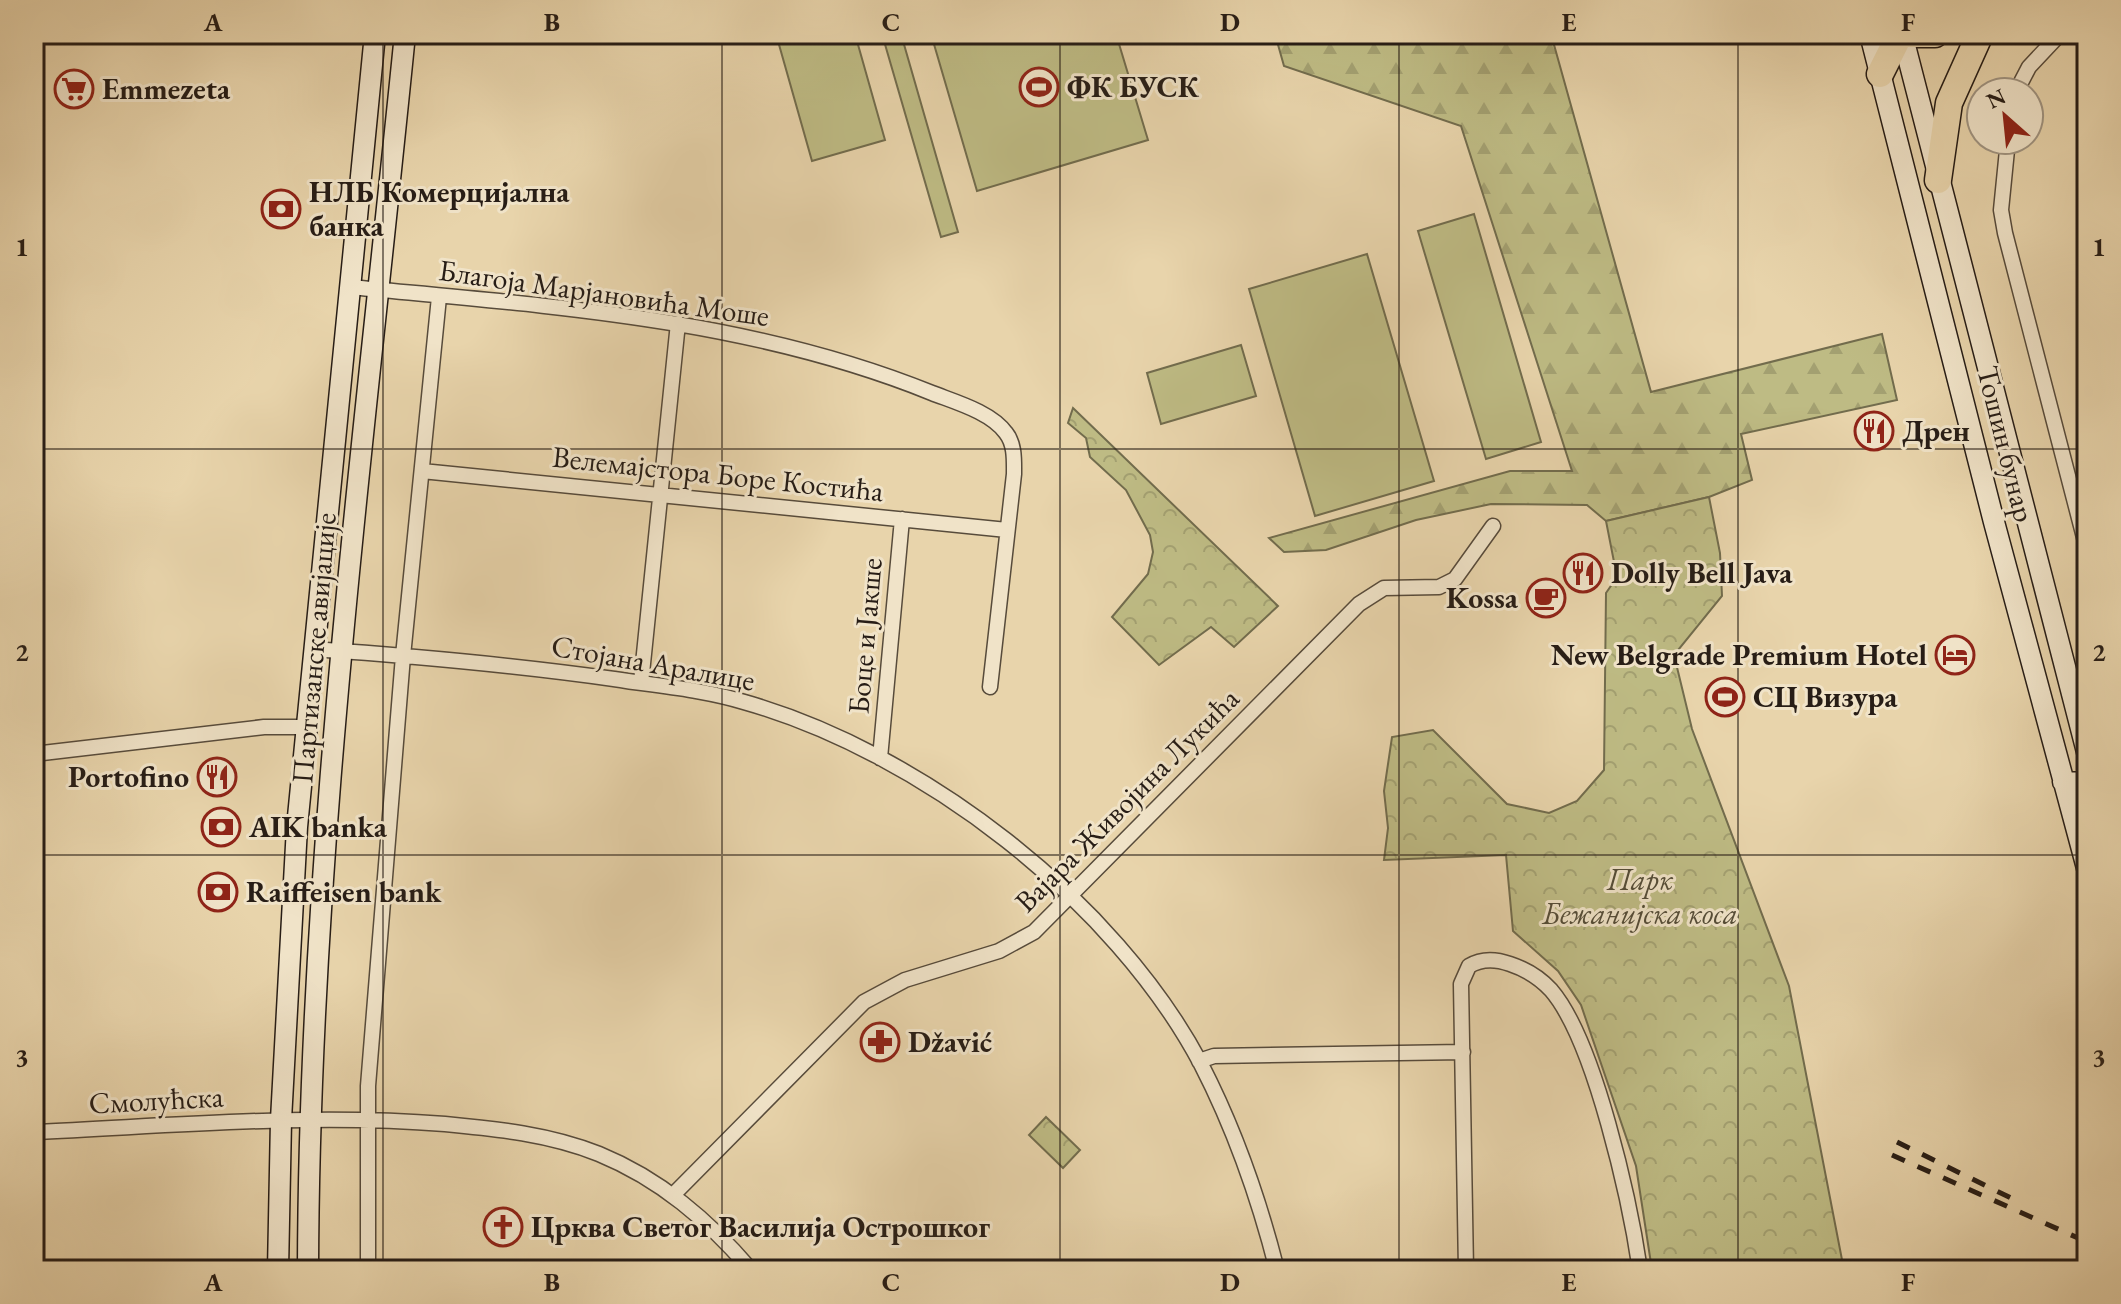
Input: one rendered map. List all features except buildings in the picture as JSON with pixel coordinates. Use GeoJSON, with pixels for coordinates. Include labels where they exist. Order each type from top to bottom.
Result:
{"type":"FeatureCollection","features":[{"type":"Feature","properties":{"kind":"highway"},"geometry":{"type":"LineString","coordinates":[[1880,74],[1901,34]]}},
{"type":"Feature","properties":{"kind":"highway"},"geometry":{"type":"LineString","coordinates":[[1908,34],[1935,34]]}},
{"type":"Feature","properties":{"kind":"highway"},"geometry":{"type":"LineString","coordinates":[[1938,180],[1949,103],[1980,34]]}},
{"type":"Feature","properties":{"kind":"main road","name":"Партизанске авијације"},"geometry":{"type":"LineString","coordinates":[[278,1270],[281,1120],[305,727],[375,34]]}},
{"type":"Feature","properties":{"kind":"main road","name":"Партизанске авијације"},"geometry":{"type":"LineString","coordinates":[[308,1270],[309,1119],[343,651],[405,34]]}},
{"type":"Feature","properties":{"kind":"main road","name":"Тошин бунар"},"geometry":{"type":"LineString","coordinates":[[1870,34],[2063,782],[2082,831],[2087,868]]}},
{"type":"Feature","properties":{"kind":"main road","name":"Тошин бунар"},"geometry":{"type":"LineString","coordinates":[[1901,34],[2087,752]]}},
{"type":"Feature","properties":{"kind":"main road"},"geometry":{"type":"LineString","coordinates":[[2061,653],[2087,689]]}},
{"type":"Feature","properties":{"kind":"main road"},"geometry":{"type":"LineString","coordinates":[[2063,782],[2087,783]]}},
{"type":"Feature","properties":{"kind":"street"},"geometry":{"type":"LineString","coordinates":[[2024,76],[2060,34]]}},
{"type":"Feature","properties":{"kind":"street"},"geometry":{"type":"LineString","coordinates":[[2006,156],[2001,210],[2087,549]]}},
{"type":"Feature","properties":{"kind":"street","name":"Благоја Марјановића Моше"},"geometry":{"type":"LineString","coordinates":[[350,287],[678,323],[820,353],[912,385],[996,423],[1010,440],[1014,460],[990,687]]}},
{"type":"Feature","properties":{"kind":"street"},"geometry":{"type":"LineString","coordinates":[[368,1270],[366,1120],[403,656],[439,297]]}},
{"type":"Feature","properties":{"kind":"street"},"geometry":{"type":"LineString","coordinates":[[641,683],[678,323]]}},
{"type":"Feature","properties":{"kind":"street","name":"Велемајстора Боре Костића"},"geometry":{"type":"LineString","coordinates":[[422,471],[660,492],[1007,530]]}},
{"type":"Feature","properties":{"kind":"street","name":"Боце и Јакше"},"geometry":{"type":"LineString","coordinates":[[880,758],[902,519]]}},
{"type":"Feature","properties":{"kind":"street","name":"Вајара Живојина Лукића"},"geometry":{"type":"LineString","coordinates":[[673,1195],[864,1002],[905,980],[976,960],[1023,939],[1071,898],[1359,604],[1384,588],[1447,585],[1455,579],[1493,526]]}},
{"type":"Feature","properties":{"kind":"street","name":"Стојана Аралице"},"geometry":{"type":"LineString","coordinates":[[313,649],[641,683],[743,701],[804,723],[880,758],[929,785],[1002,837],[1071,898],[1135,969],[1199,1061],[1251,1179],[1277,1270]]}},
{"type":"Feature","properties":{"kind":"street"},"geometry":{"type":"LineString","coordinates":[[34,754],[264,727],[305,727]]}},
{"type":"Feature","properties":{"kind":"street"},"geometry":{"type":"LineString","coordinates":[[1466,1270],[1461,984],[1466,969],[1479,961],[1497,960],[1543,982],[1561,1005],[1594,1081],[1630,1209],[1640,1270]]}},
{"type":"Feature","properties":{"kind":"street"},"geometry":{"type":"LineString","coordinates":[[1199,1061],[1214,1056],[1463,1052]]}},
{"type":"Feature","properties":{"kind":"street","name":"Смолућска"},"geometry":{"type":"LineString","coordinates":[[34,1132],[309,1119],[475,1127],[550,1139],[599,1154],[673,1195],[708,1223],[751,1270]]}},
{"type":"Feature","properties":{"kind":"green space"},"geometry":{"type":"Polygon","coordinates":[[[776,34],[855,34],[885,140],[812,161],[776,34]]]}},
{"type":"Feature","properties":{"kind":"green space"},"geometry":{"type":"Polygon","coordinates":[[[882,34],[901,34],[958,232],[941,237],[882,34]]]}},
{"type":"Feature","properties":{"kind":"green space","name":"ФК БУСК"},"geometry":{"type":"Polygon","coordinates":[[[931,34],[1116,34],[1148,140],[977,191],[931,34]]]}},
{"type":"Feature","properties":{"kind":"green space"},"geometry":{"type":"Polygon","coordinates":[[[1275,34],[1551,34],[1651,392],[1882,334],[1897,400],[1741,434],[1752,480],[1709,497],[1606,521],[1587,505],[1491,504],[1416,520],[1326,550],[1284,552],[1269,538],[1510,471],[1572,471],[1461,126],[1284,66],[1275,34]]]}},
{"type":"Feature","properties":{"kind":"green space"},"geometry":{"type":"Polygon","coordinates":[[[1474,214],[1541,442],[1486,459],[1418,231],[1474,214]]]}},
{"type":"Feature","properties":{"kind":"green space"},"geometry":{"type":"Polygon","coordinates":[[[1367,254],[1434,481],[1315,516],[1249,289],[1367,254]]]}},
{"type":"Feature","properties":{"kind":"green space"},"geometry":{"type":"Polygon","coordinates":[[[1241,345],[1256,396],[1161,424],[1147,373],[1241,345]]]}},
{"type":"Feature","properties":{"kind":"green space"},"geometry":{"type":"Polygon","coordinates":[[[1073,408],[1278,606],[1234,647],[1211,627],[1159,665],[1112,617],[1148,574],[1153,552],[1150,535],[1126,490],[1090,457],[1086,438],[1068,423],[1073,408]]]}},
{"type":"Feature","properties":{"kind":"green space","name":"Парк Бежанијска коса"},"geometry":{"type":"Polygon","coordinates":[[[1709,497],[1720,553],[1722,596],[1674,655],[1692,729],[1789,986],[1844,1270],[1652,1270],[1636,1166],[1581,1005],[1558,971],[1513,931],[1506,855],[1384,860],[1388,828],[1384,791],[1392,737],[1433,730],[1507,804],[1549,813],[1577,801],[1604,770],[1606,593],[1617,577],[1606,521],[1709,497]]]}},
{"type":"Feature","properties":{"kind":"green space"},"geometry":{"type":"Polygon","coordinates":[[[1046,1117],[1080,1150],[1063,1168],[1029,1135],[1046,1117]]]}},
{"type":"Feature","properties":{"kind":"railway"},"geometry":{"type":"LineString","coordinates":[[1897,1142],[2017,1201]]}},
{"type":"Feature","properties":{"kind":"railway"},"geometry":{"type":"LineString","coordinates":[[1892,1155],[2087,1242]]}},
{"type":"Feature","properties":{"kind":"place","name":"ФК БУСК"},"geometry":{"type":"Point","coordinates":[1039,87]}},
{"type":"Feature","properties":{"kind":"place","name":"Emmezeta"},"geometry":{"type":"Point","coordinates":[74,89]}},
{"type":"Feature","properties":{"kind":"place","name":"НЛБ Комерцијална банка"},"geometry":{"type":"Point","coordinates":[281,209]}},
{"type":"Feature","properties":{"kind":"place","name":"Дрен"},"geometry":{"type":"Point","coordinates":[1874,431]}},
{"type":"Feature","properties":{"kind":"place","name":"Dolly Bell Java"},"geometry":{"type":"Point","coordinates":[1583,573]}},
{"type":"Feature","properties":{"kind":"place","name":"Kossa"},"geometry":{"type":"Point","coordinates":[1546,598]}},
{"type":"Feature","properties":{"kind":"place","name":"New Belgrade Premium Hotel"},"geometry":{"type":"Point","coordinates":[1955,655]}},
{"type":"Feature","properties":{"kind":"place","name":"СЦ Визура"},"geometry":{"type":"Point","coordinates":[1725,697]}},
{"type":"Feature","properties":{"kind":"place","name":"Portofino"},"geometry":{"type":"Point","coordinates":[217,777]}},
{"type":"Feature","properties":{"kind":"place","name":"AIK banka"},"geometry":{"type":"Point","coordinates":[221,827]}},
{"type":"Feature","properties":{"kind":"place","name":"Raiffeisen bank"},"geometry":{"type":"Point","coordinates":[218,892]}},
{"type":"Feature","properties":{"kind":"place","name":"Džavić"},"geometry":{"type":"Point","coordinates":[880,1042]}},
{"type":"Feature","properties":{"kind":"place","name":"Црква Светог Василија Острошког"},"geometry":{"type":"Point","coordinates":[503,1227]}}]}
